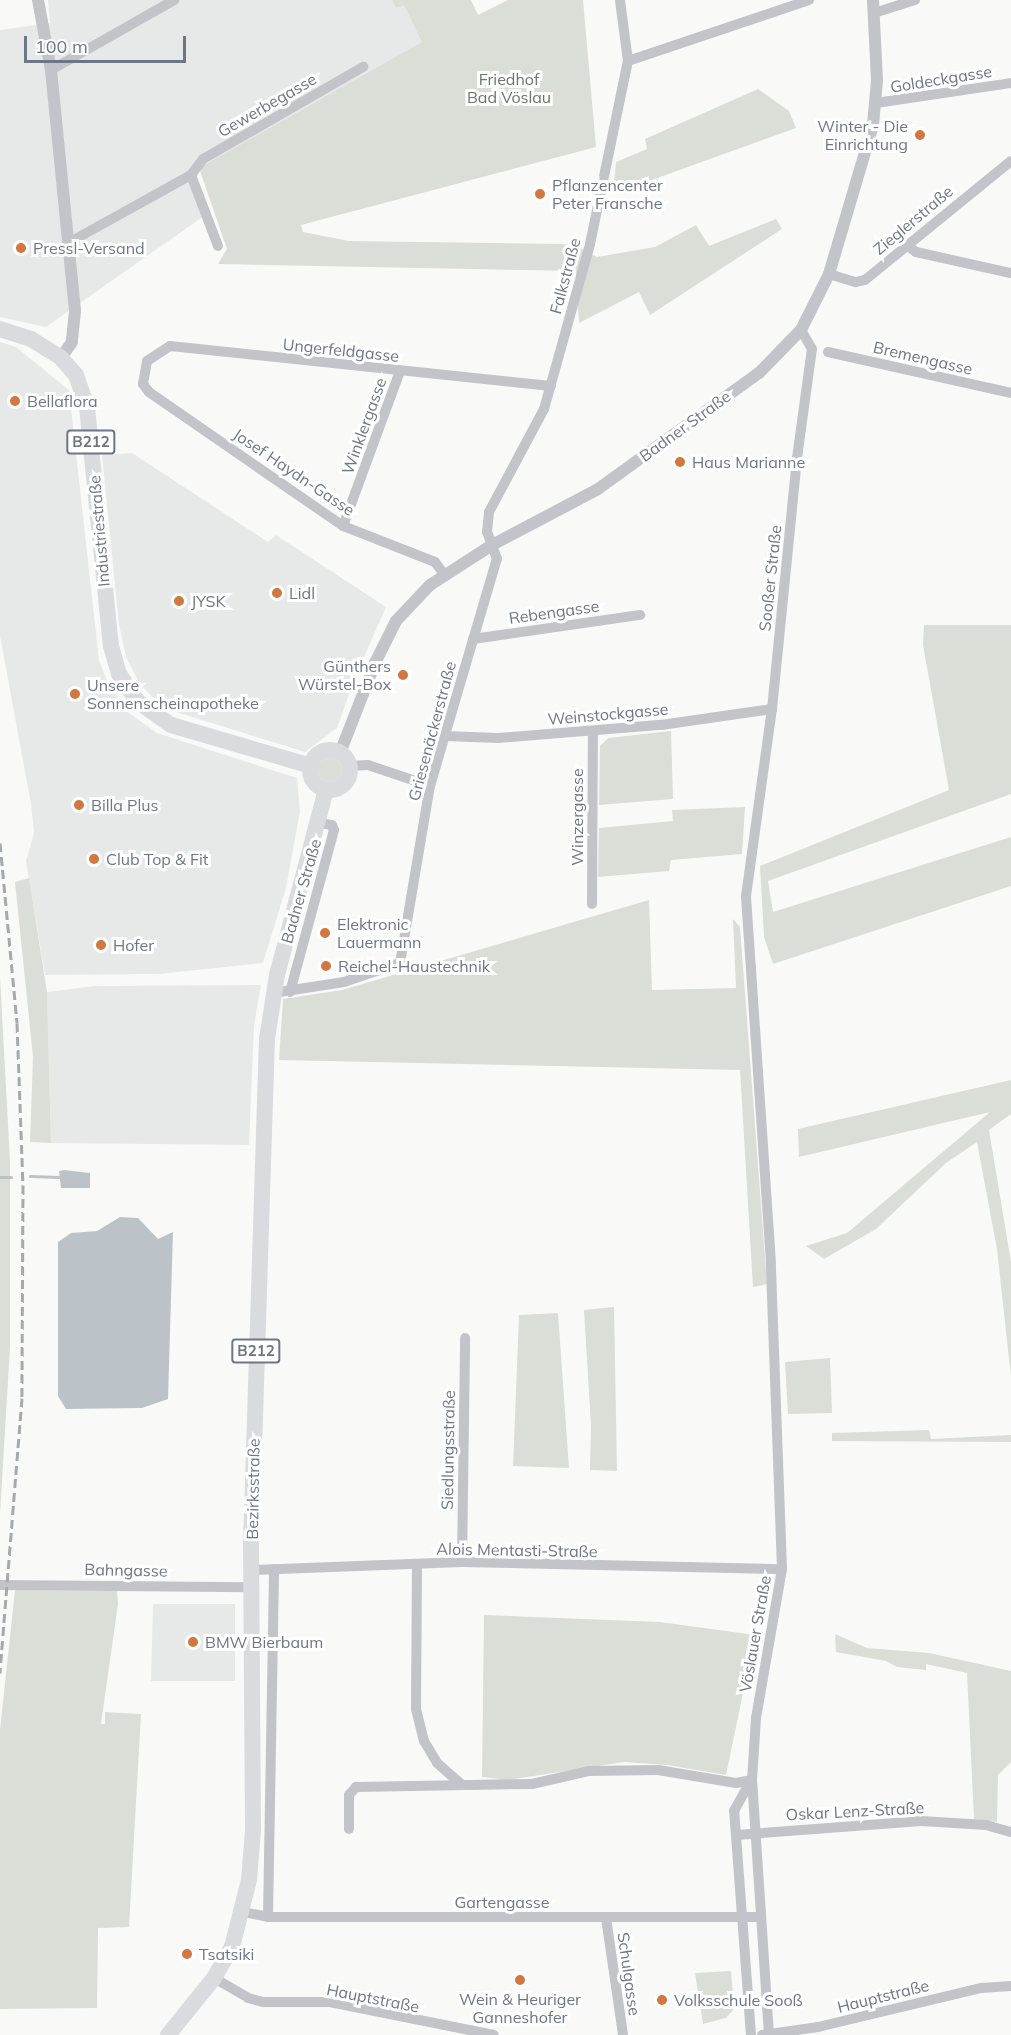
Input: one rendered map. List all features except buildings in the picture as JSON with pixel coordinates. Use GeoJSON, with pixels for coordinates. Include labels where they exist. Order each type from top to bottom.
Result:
{"type":"FeatureCollection","features":[{"type":"Feature","properties":{"kind":"main road","name":"B212"},"geometry":{"type":"LineString","coordinates":[[0,329],[31,339],[61,357]]}},
{"type":"Feature","properties":{"kind":"main road","name":"Industriestraße"},"geometry":{"type":"LineString","coordinates":[[61,357],[76,375],[87,407],[111,645],[119,674],[137,701],[171,725],[311,766]]}},
{"type":"Feature","properties":{"kind":"main road"},"geometry":{"type":"LineString","coordinates":[[323,752],[345,759],[344,784],[326,789],[312,778],[311,766],[323,752]]}},
{"type":"Feature","properties":{"kind":"main road","name":"Badner Straße"},"geometry":{"type":"LineString","coordinates":[[273,993],[320,822],[326,789]]}},
{"type":"Feature","properties":{"kind":"main road","name":"Bezirksstraße"},"geometry":{"type":"LineString","coordinates":[[214,1978],[232,1947],[243,1912],[253,1830],[252,1570],[263,1114],[273,993]]}},
{"type":"Feature","properties":{"kind":"main road","name":"B212"},"geometry":{"type":"LineString","coordinates":[[168,2035],[214,1978]]}},
{"type":"Feature","properties":{"kind":"street"},"geometry":{"type":"LineString","coordinates":[[38,0],[51,70],[70,242],[75,311],[72,342],[61,357]]}},
{"type":"Feature","properties":{"kind":"street"},"geometry":{"type":"LineString","coordinates":[[51,70],[174,0]]}},
{"type":"Feature","properties":{"kind":"street","name":"Falkstraße"},"geometry":{"type":"LineString","coordinates":[[492,545],[487,532],[489,512],[531,440],[551,386],[590,244],[628,61],[620,0]]}},
{"type":"Feature","properties":{"kind":"street"},"geometry":{"type":"LineString","coordinates":[[628,61],[809,0]]}},
{"type":"Feature","properties":{"kind":"street","name":"Badner Straße"},"geometry":{"type":"LineString","coordinates":[[345,759],[375,663],[396,621],[444,574],[492,545],[598,489],[759,373],[801,330],[829,274],[868,146],[876,103],[873,0]]}},
{"type":"Feature","properties":{"kind":"street"},"geometry":{"type":"LineString","coordinates":[[874,13],[915,0]]}},
{"type":"Feature","properties":{"kind":"street","name":"Gewerbegasse"},"geometry":{"type":"LineString","coordinates":[[70,242],[191,175],[202,159],[363,67]]}},
{"type":"Feature","properties":{"kind":"street","name":"Goldeckgasse"},"geometry":{"type":"LineString","coordinates":[[876,103],[1011,83]]}},
{"type":"Feature","properties":{"kind":"street","name":"Zieglerstraße"},"geometry":{"type":"LineString","coordinates":[[829,274],[856,282],[865,280],[909,246],[937,218],[1011,161]]}},
{"type":"Feature","properties":{"kind":"street"},"geometry":{"type":"LineString","coordinates":[[191,175],[218,246]]}},
{"type":"Feature","properties":{"kind":"street"},"geometry":{"type":"LineString","coordinates":[[909,246],[916,252],[1011,273]]}},
{"type":"Feature","properties":{"kind":"street","name":"Sooßer Straße"},"geometry":{"type":"LineString","coordinates":[[756,832],[772,708],[797,458],[812,349],[801,330]]}},
{"type":"Feature","properties":{"kind":"street","name":"Ungerfeldgasse"},"geometry":{"type":"LineString","coordinates":[[142,375],[147,361],[170,346],[551,386]]}},
{"type":"Feature","properties":{"kind":"street","name":"Bremengasse"},"geometry":{"type":"LineString","coordinates":[[828,352],[1011,393]]}},
{"type":"Feature","properties":{"kind":"street","name":"Winklergasse"},"geometry":{"type":"LineString","coordinates":[[343,526],[400,371]]}},
{"type":"Feature","properties":{"kind":"street","name":"Josef Haydn-Gasse"},"geometry":{"type":"LineString","coordinates":[[142,375],[142,384],[149,392],[343,526],[435,562],[444,574]]}},
{"type":"Feature","properties":{"kind":"street","name":"Griesenäckerstraße"},"geometry":{"type":"LineString","coordinates":[[290,992],[344,982],[400,963],[430,786],[497,559],[492,545]]}},
{"type":"Feature","properties":{"kind":"street","name":"Rebengasse"},"geometry":{"type":"LineString","coordinates":[[473,639],[640,615]]}},
{"type":"Feature","properties":{"kind":"street","name":"Weinstockgasse"},"geometry":{"type":"LineString","coordinates":[[445,736],[498,738],[593,731],[772,708]]}},
{"type":"Feature","properties":{"kind":"street","name":"Winzergasse"},"geometry":{"type":"LineString","coordinates":[[592,904],[593,731]]}},
{"type":"Feature","properties":{"kind":"street"},"geometry":{"type":"LineString","coordinates":[[345,759],[430,786]]}},
{"type":"Feature","properties":{"kind":"street"},"geometry":{"type":"LineString","coordinates":[[273,993],[290,992],[334,830],[332,825],[320,822]]}},
{"type":"Feature","properties":{"kind":"street","name":"Vöslauer Straße"},"geometry":{"type":"LineString","coordinates":[[756,832],[746,896],[778,1422],[782,1569],[756,1718],[752,1780],[769,2035]]}},
{"type":"Feature","properties":{"kind":"street","name":"Siedlungsstraße"},"geometry":{"type":"LineString","coordinates":[[462,1562],[465,1338]]}},
{"type":"Feature","properties":{"kind":"street","name":"Alois Mentasti-Straße"},"geometry":{"type":"LineString","coordinates":[[252,1570],[462,1562],[782,1569]]}},
{"type":"Feature","properties":{"kind":"street"},"geometry":{"type":"LineString","coordinates":[[417,1564],[416,1709],[424,1741],[437,1763],[462,1785]]}},
{"type":"Feature","properties":{"kind":"street"},"geometry":{"type":"LineString","coordinates":[[268,1917],[274,1569]]}},
{"type":"Feature","properties":{"kind":"street","name":"Bahngasse"},"geometry":{"type":"LineString","coordinates":[[0,1585],[252,1587]]}},
{"type":"Feature","properties":{"kind":"street"},"geometry":{"type":"LineString","coordinates":[[349,1829],[350,1795],[356,1787],[532,1784],[589,1771],[658,1770],[736,1783],[752,1780]]}},
{"type":"Feature","properties":{"kind":"street","name":"Vöslauer Straße"},"geometry":{"type":"LineString","coordinates":[[751,2035],[740,1918],[734,1811],[752,1780]]}},
{"type":"Feature","properties":{"kind":"street","name":"Oskar Lenz-Straße"},"geometry":{"type":"LineString","coordinates":[[736,1835],[756,1832],[843,1829],[921,1821],[986,1826],[1011,1832]]}},
{"type":"Feature","properties":{"kind":"street","name":"Gartengasse"},"geometry":{"type":"LineString","coordinates":[[243,1912],[268,1917],[761,1917]]}},
{"type":"Feature","properties":{"kind":"street","name":"Schulgasse"},"geometry":{"type":"LineString","coordinates":[[606,1918],[623,2035]]}},
{"type":"Feature","properties":{"kind":"street","name":"Hauptstraße"},"geometry":{"type":"LineString","coordinates":[[214,1978],[248,1998],[263,2002],[330,2002],[494,2035]]}},
{"type":"Feature","properties":{"kind":"street","name":"Hauptstraße"},"geometry":{"type":"LineString","coordinates":[[762,2035],[818,2027],[981,1988],[1011,1986]]}},
{"type":"Feature","properties":{"kind":"shaded area"},"geometry":{"type":"Polygon","coordinates":[[[48,0],[392,0],[396,8],[404,4],[423,42],[199,168],[189,182],[204,216],[46,327],[0,317],[0,30],[50,23],[48,0]]]}},
{"type":"Feature","properties":{"kind":"shaded area"},"geometry":{"type":"Polygon","coordinates":[[[0,342],[16,347],[69,390],[99,660],[107,681],[129,713],[157,733],[297,778],[300,811],[286,888],[263,963],[159,974],[45,975],[26,861],[34,833],[31,804],[0,636],[0,342]]]}},
{"type":"Feature","properties":{"kind":"shaded area"},"geometry":{"type":"Polygon","coordinates":[[[132,453],[268,542],[276,535],[386,607],[356,675],[337,728],[305,752],[163,708],[140,684],[126,657],[119,625],[102,455],[132,453]]]}},
{"type":"Feature","properties":{"kind":"shaded area"},"geometry":{"type":"Polygon","coordinates":[[[261,985],[254,1026],[249,1145],[51,1143],[47,992],[94,986],[261,985]]]}},
{"type":"Feature","properties":{"kind":"shaded area"},"geometry":{"type":"Polygon","coordinates":[[[59,1171],[90,1173],[90,1188],[61,1188],[59,1171]]]}},
{"type":"Feature","properties":{"kind":"shaded area"},"geometry":{"type":"Polygon","coordinates":[[[120,1217],[138,1218],[158,1239],[173,1232],[168,1399],[142,1408],[66,1409],[58,1396],[58,1242],[71,1233],[97,1231],[120,1217]]]}},
{"type":"Feature","properties":{"kind":"shaded area","name":"BMW Bierbaum"},"geometry":{"type":"Polygon","coordinates":[[[153,1604],[235,1604],[235,1681],[151,1681],[153,1604]]]}},
{"type":"Feature","properties":{"kind":"green space","name":"Friedhof Bad Vöslau"},"geometry":{"type":"Polygon","coordinates":[[[392,0],[471,0],[478,15],[508,0],[583,0],[596,147],[301,225],[303,232],[349,241],[562,244],[576,246],[597,257],[655,247],[696,225],[709,246],[776,219],[782,229],[650,315],[639,292],[579,323],[576,271],[218,264],[227,249],[199,168],[422,42],[404,5],[396,8],[392,0]]]}},
{"type":"Feature","properties":{"kind":"green space"},"geometry":{"type":"Polygon","coordinates":[[[758,89],[789,111],[796,128],[613,194],[616,162],[647,149],[645,139],[758,89]]]}},
{"type":"Feature","properties":{"kind":"green space"},"geometry":{"type":"Polygon","coordinates":[[[924,625],[1011,625],[1011,794],[768,881],[773,912],[1011,837],[1011,886],[773,964],[764,937],[760,866],[949,790],[923,645],[924,625]]]}},
{"type":"Feature","properties":{"kind":"green space"},"geometry":{"type":"Polygon","coordinates":[[[671,731],[673,799],[599,805],[600,746],[608,738],[671,731]]]}},
{"type":"Feature","properties":{"kind":"green space"},"geometry":{"type":"Polygon","coordinates":[[[330,758],[339,761],[342,770],[339,779],[330,782],[321,779],[318,770],[321,761],[330,758]]]}},
{"type":"Feature","properties":{"kind":"green space"},"geometry":{"type":"Polygon","coordinates":[[[745,807],[742,854],[671,860],[669,871],[598,877],[599,828],[673,821],[672,810],[745,807]]]}},
{"type":"Feature","properties":{"kind":"green space"},"geometry":{"type":"Polygon","coordinates":[[[29,878],[47,992],[51,1143],[30,1142],[33,1057],[15,882],[29,878]]]}},
{"type":"Feature","properties":{"kind":"green space"},"geometry":{"type":"Polygon","coordinates":[[[649,900],[652,990],[736,988],[733,919],[740,927],[767,1284],[753,1287],[740,1070],[279,1060],[283,999],[342,990],[649,900]]]}},
{"type":"Feature","properties":{"kind":"green space"},"geometry":{"type":"Polygon","coordinates":[[[0,977],[10,1161],[10,1347],[0,1514],[0,977]]]}},
{"type":"Feature","properties":{"kind":"green space"},"geometry":{"type":"Polygon","coordinates":[[[1011,1080],[1011,1114],[989,1130],[1011,1262],[1011,1377],[997,1249],[977,1142],[946,1163],[876,1229],[824,1259],[806,1246],[847,1233],[990,1112],[799,1157],[798,1129],[1011,1080]]]}},
{"type":"Feature","properties":{"kind":"green space"},"geometry":{"type":"Polygon","coordinates":[[[614,1307],[617,1471],[590,1470],[591,1426],[584,1310],[614,1307]]]}},
{"type":"Feature","properties":{"kind":"green space"},"geometry":{"type":"Polygon","coordinates":[[[558,1313],[569,1468],[513,1466],[519,1315],[558,1313]]]}},
{"type":"Feature","properties":{"kind":"green space"},"geometry":{"type":"Polygon","coordinates":[[[830,1358],[832,1413],[788,1414],[785,1362],[830,1358]]]}},
{"type":"Feature","properties":{"kind":"green space"},"geometry":{"type":"Polygon","coordinates":[[[929,1430],[931,1439],[1011,1435],[1011,1442],[832,1441],[832,1433],[929,1430]]]}},
{"type":"Feature","properties":{"kind":"green space"},"geometry":{"type":"Polygon","coordinates":[[[15,1590],[117,1591],[118,1604],[101,1724],[105,1724],[105,1712],[141,1714],[129,1927],[98,1928],[97,2008],[0,2009],[0,1730],[15,1590]]]}},
{"type":"Feature","properties":{"kind":"green space"},"geometry":{"type":"Polygon","coordinates":[[[484,1615],[660,1622],[755,1635],[726,1775],[667,1765],[624,1762],[508,1780],[482,1777],[484,1615]]]}},
{"type":"Feature","properties":{"kind":"green space"},"geometry":{"type":"Polygon","coordinates":[[[835,1634],[867,1648],[929,1653],[1011,1671],[1011,1762],[998,1775],[997,1822],[974,1819],[967,1673],[926,1664],[926,1670],[897,1667],[886,1661],[836,1652],[835,1634]]]}},
{"type":"Feature","properties":{"kind":"green space"},"geometry":{"type":"Polygon","coordinates":[[[731,1971],[734,2009],[726,2018],[703,2024],[695,1973],[731,1971]]]}},
{"type":"Feature","properties":{"kind":"waterway"},"geometry":{"type":"LineString","coordinates":[[30,1176],[59,1177]]}},
{"type":"Feature","properties":{"kind":"waterway"},"geometry":{"type":"LineString","coordinates":[[0,1177],[11,1177]]}},
{"type":"Feature","properties":{"kind":"railway"},"geometry":{"type":"LineString","coordinates":[[0,843],[17,1023],[23,1185],[22,1398],[0,1673]]}},
{"type":"Feature","properties":{"kind":"place","name":"Winter - Die Einrichtung"},"geometry":{"type":"Point","coordinates":[920,135]}},
{"type":"Feature","properties":{"kind":"place","name":"Pflanzencenter Peter Fransche"},"geometry":{"type":"Point","coordinates":[540,194]}},
{"type":"Feature","properties":{"kind":"place","name":"Pressl-Versand"},"geometry":{"type":"Point","coordinates":[21,248]}},
{"type":"Feature","properties":{"kind":"place","name":"Bellaflora"},"geometry":{"type":"Point","coordinates":[15,401]}},
{"type":"Feature","properties":{"kind":"place","name":"Haus Marianne"},"geometry":{"type":"Point","coordinates":[680,462]}},
{"type":"Feature","properties":{"kind":"place","name":"Lidl"},"geometry":{"type":"Point","coordinates":[277,593]}},
{"type":"Feature","properties":{"kind":"place","name":"JYSK"},"geometry":{"type":"Point","coordinates":[179,601]}},
{"type":"Feature","properties":{"kind":"place","name":"Günthers Würstel-Box"},"geometry":{"type":"Point","coordinates":[403,675]}},
{"type":"Feature","properties":{"kind":"place","name":"Unsere Sonnenscheinapotheke"},"geometry":{"type":"Point","coordinates":[75,694]}},
{"type":"Feature","properties":{"kind":"place","name":"Billa Plus"},"geometry":{"type":"Point","coordinates":[79,805]}},
{"type":"Feature","properties":{"kind":"place","name":"Club Top & Fit"},"geometry":{"type":"Point","coordinates":[94,859]}},
{"type":"Feature","properties":{"kind":"place","name":"Elektronic Lauermann"},"geometry":{"type":"Point","coordinates":[325,933]}},
{"type":"Feature","properties":{"kind":"place","name":"Hofer"},"geometry":{"type":"Point","coordinates":[101,945]}},
{"type":"Feature","properties":{"kind":"place","name":"Reichel-Haustechnik"},"geometry":{"type":"Point","coordinates":[326,966]}},
{"type":"Feature","properties":{"kind":"place","name":"BMW Bierbaum"},"geometry":{"type":"Point","coordinates":[193,1642]}},
{"type":"Feature","properties":{"kind":"place","name":"Tsatsiki"},"geometry":{"type":"Point","coordinates":[187,1954]}},
{"type":"Feature","properties":{"kind":"place","name":"Wein & Heuriger Ganneshofer"},"geometry":{"type":"Point","coordinates":[520,1980]}},
{"type":"Feature","properties":{"kind":"place","name":"Volksschule Sooß"},"geometry":{"type":"Point","coordinates":[662,2000]}}]}
